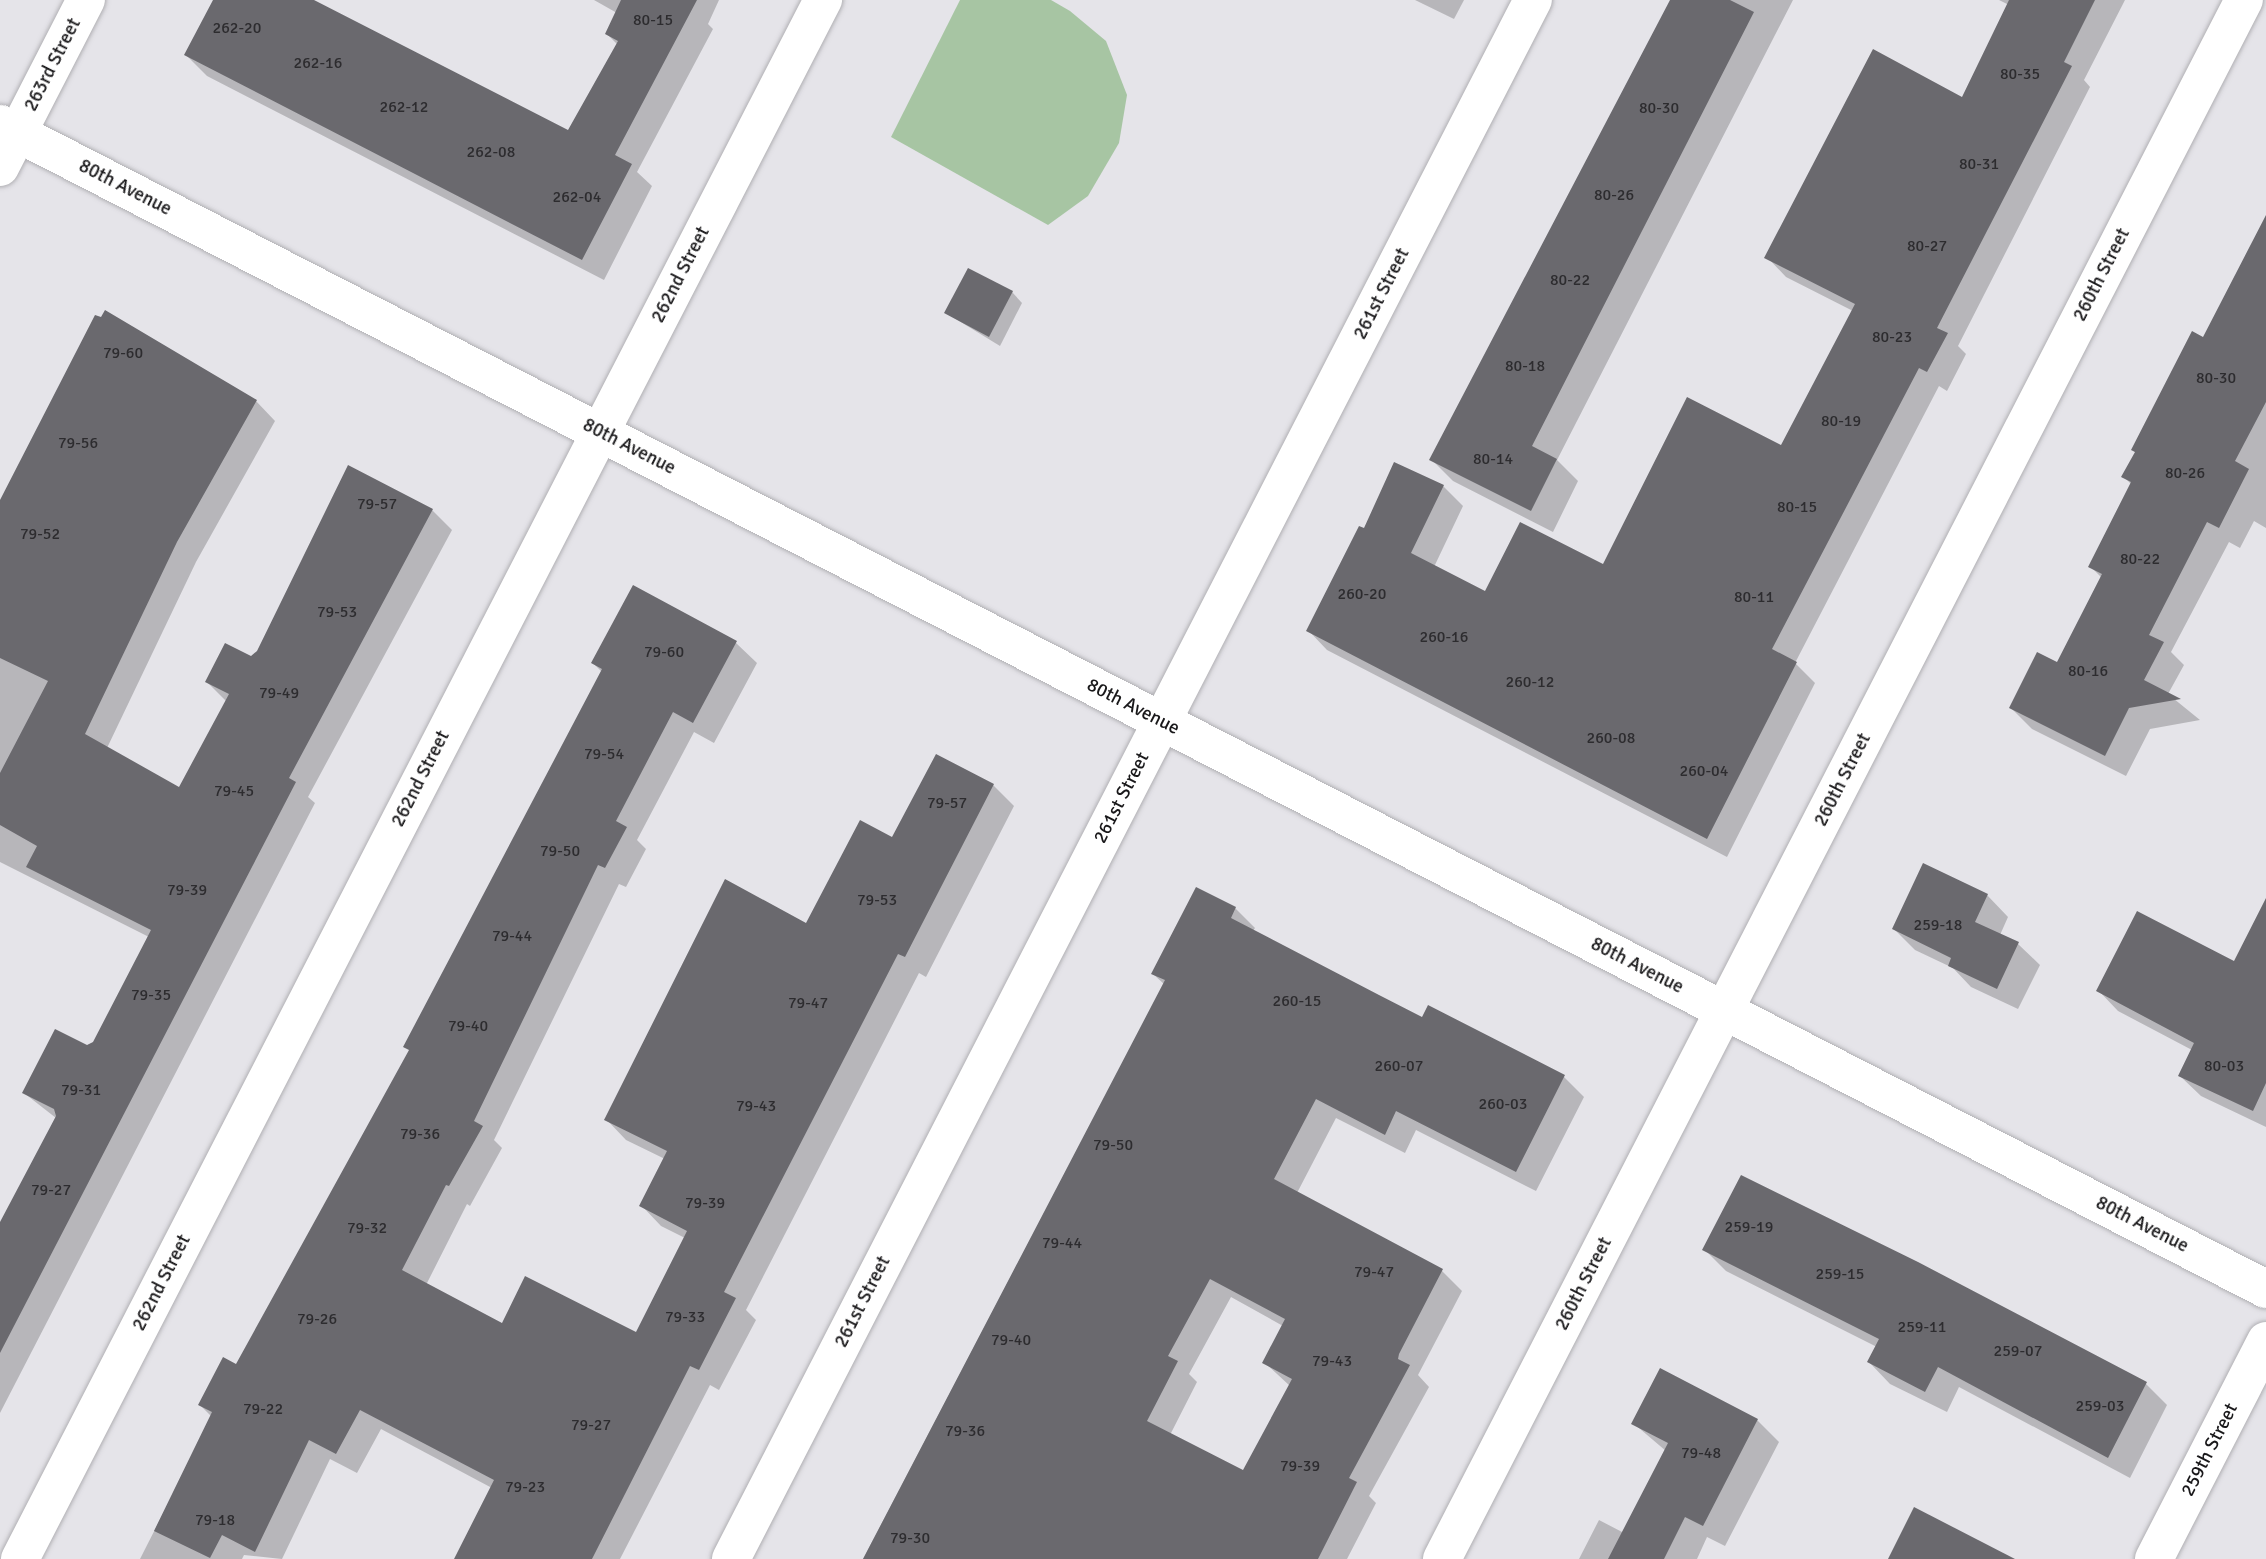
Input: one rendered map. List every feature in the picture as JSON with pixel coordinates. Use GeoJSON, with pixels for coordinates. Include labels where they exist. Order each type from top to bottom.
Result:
{"type":"FeatureCollection","features":[{"type":"Feature","properties":{"kind":"street","name":"263rd Street"},"geometry":{"type":"LineString","coordinates":[[0,167],[9,129],[86,0]]}},
{"type":"Feature","properties":{"kind":"street","name":"262nd Street"},"geometry":{"type":"LineString","coordinates":[[20,1559],[823,0]]}},
{"type":"Feature","properties":{"kind":"street","name":"261st Street"},"geometry":{"type":"LineString","coordinates":[[731,1559],[1533,0]]}},
{"type":"Feature","properties":{"kind":"street","name":"260th Street"},"geometry":{"type":"LineString","coordinates":[[1442,1559],[2244,0]]}},
{"type":"Feature","properties":{"kind":"street","name":"80th Avenue"},"geometry":{"type":"LineString","coordinates":[[9,129],[2266,1289]]}},
{"type":"Feature","properties":{"kind":"street","name":"259th Street"},"geometry":{"type":"LineString","coordinates":[[2154,1559],[2266,1341]]}},
{"type":"Feature","properties":{"kind":"green space"},"geometry":{"type":"Polygon","coordinates":[[[960,0],[1051,0],[1070,11],[1106,41],[1127,95],[1119,143],[1088,196],[1048,225],[891,137],[960,0]]]}},
{"type":"Feature","properties":{"kind":"building"},"geometry":{"type":"Polygon","coordinates":[[[213,0],[314,0],[568,130],[618,41],[605,34],[621,0],[697,0],[615,155],[632,164],[582,260],[184,55],[213,0]]]}},
{"type":"Feature","properties":{"kind":"building"},"geometry":{"type":"Polygon","coordinates":[[[1670,0],[1730,0],[1754,12],[1532,446],[1557,459],[1531,511],[1429,460],[1670,0]]]}},
{"type":"Feature","properties":{"kind":"building"},"geometry":{"type":"Polygon","coordinates":[[[2009,0],[2095,0],[2064,62],[2072,66],[1937,328],[1948,333],[1927,372],[1919,368],[1772,649],[1797,662],[1707,839],[1306,631],[1359,526],[1364,528],[1394,462],[1444,485],[1411,553],[1485,591],[1520,522],[1603,564],[1687,397],[1781,445],[1855,304],[1764,258],[1873,49],[1962,97],[2009,0]]]}},
{"type":"Feature","properties":{"kind":"building"},"geometry":{"type":"Polygon","coordinates":[[[2266,215],[2266,402],[2235,461],[2249,469],[2219,528],[2207,522],[2149,635],[2164,642],[2144,680],[2181,699],[2129,708],[2105,756],[2009,708],[2037,652],[2057,662],[2102,574],[2088,567],[2131,482],[2121,477],[2135,452],[2131,450],[2192,331],[2203,337],[2266,215]]]}},
{"type":"Feature","properties":{"kind":"building"},"geometry":{"type":"Polygon","coordinates":[[[968,268],[1013,291],[989,337],[944,313],[968,268]]]}},
{"type":"Feature","properties":{"kind":"building"},"geometry":{"type":"Polygon","coordinates":[[[105,310],[257,400],[177,542],[85,734],[179,787],[229,694],[205,682],[225,643],[251,656],[257,651],[348,465],[433,509],[289,778],[296,782],[0,1353],[0,1222],[56,1116],[54,1109],[22,1093],[55,1029],[87,1045],[93,1042],[151,930],[26,867],[37,846],[0,825],[0,773],[48,681],[0,658],[0,500],[95,315],[101,317],[105,310]]]}},
{"type":"Feature","properties":{"kind":"building"},"geometry":{"type":"Polygon","coordinates":[[[633,585],[737,641],[693,723],[673,712],[616,821],[627,827],[605,868],[598,865],[474,1121],[483,1126],[449,1186],[446,1185],[402,1270],[502,1323],[525,1276],[636,1332],[687,1231],[639,1206],[667,1151],[604,1120],[725,879],[806,923],[860,820],[892,837],[936,754],[994,784],[905,957],[898,954],[724,1292],[736,1298],[699,1370],[690,1366],[592,1559],[454,1559],[494,1480],[360,1410],[336,1454],[309,1440],[255,1552],[222,1535],[210,1558],[154,1531],[212,1412],[198,1405],[223,1357],[236,1364],[409,1050],[403,1047],[602,669],[591,663],[633,585]]]}},
{"type":"Feature","properties":{"kind":"building"},"geometry":{"type":"Polygon","coordinates":[[[1923,863],[1988,894],[1975,922],[2019,942],[1997,989],[1948,966],[1951,958],[1892,929],[1923,863]]]}},
{"type":"Feature","properties":{"kind":"building"},"geometry":{"type":"Polygon","coordinates":[[[1196,887],[1236,907],[1231,918],[1422,1017],[1428,1005],[1565,1075],[1516,1172],[1396,1111],[1385,1135],[1316,1099],[1274,1179],[1443,1269],[1399,1354],[1398,1359],[1410,1365],[1349,1478],[1357,1482],[1318,1559],[863,1559],[1165,980],[1151,974],[1196,887]],[[1210,1279],[1168,1356],[1178,1361],[1147,1421],[1243,1470],[1292,1379],[1262,1363],[1285,1319],[1210,1279]]]}},
{"type":"Feature","properties":{"kind":"building"},"geometry":{"type":"Polygon","coordinates":[[[2266,898],[2266,1083],[2253,1111],[2178,1076],[2194,1043],[2096,991],[2137,911],[2234,961],[2266,898]]]}},
{"type":"Feature","properties":{"kind":"building"},"geometry":{"type":"Polygon","coordinates":[[[1741,1175],[1918,1262],[2147,1382],[2108,1458],[1938,1367],[1925,1392],[1867,1362],[1879,1339],[1702,1250],[1741,1175]]]}},
{"type":"Feature","properties":{"kind":"building"},"geometry":{"type":"Polygon","coordinates":[[[1660,1368],[1758,1419],[1703,1526],[1685,1517],[1664,1559],[1608,1559],[1668,1443],[1631,1424],[1660,1368]]]}},
{"type":"Feature","properties":{"kind":"building"},"geometry":{"type":"Polygon","coordinates":[[[1914,1507],[2015,1559],[1888,1559],[1914,1507]]]}}]}
